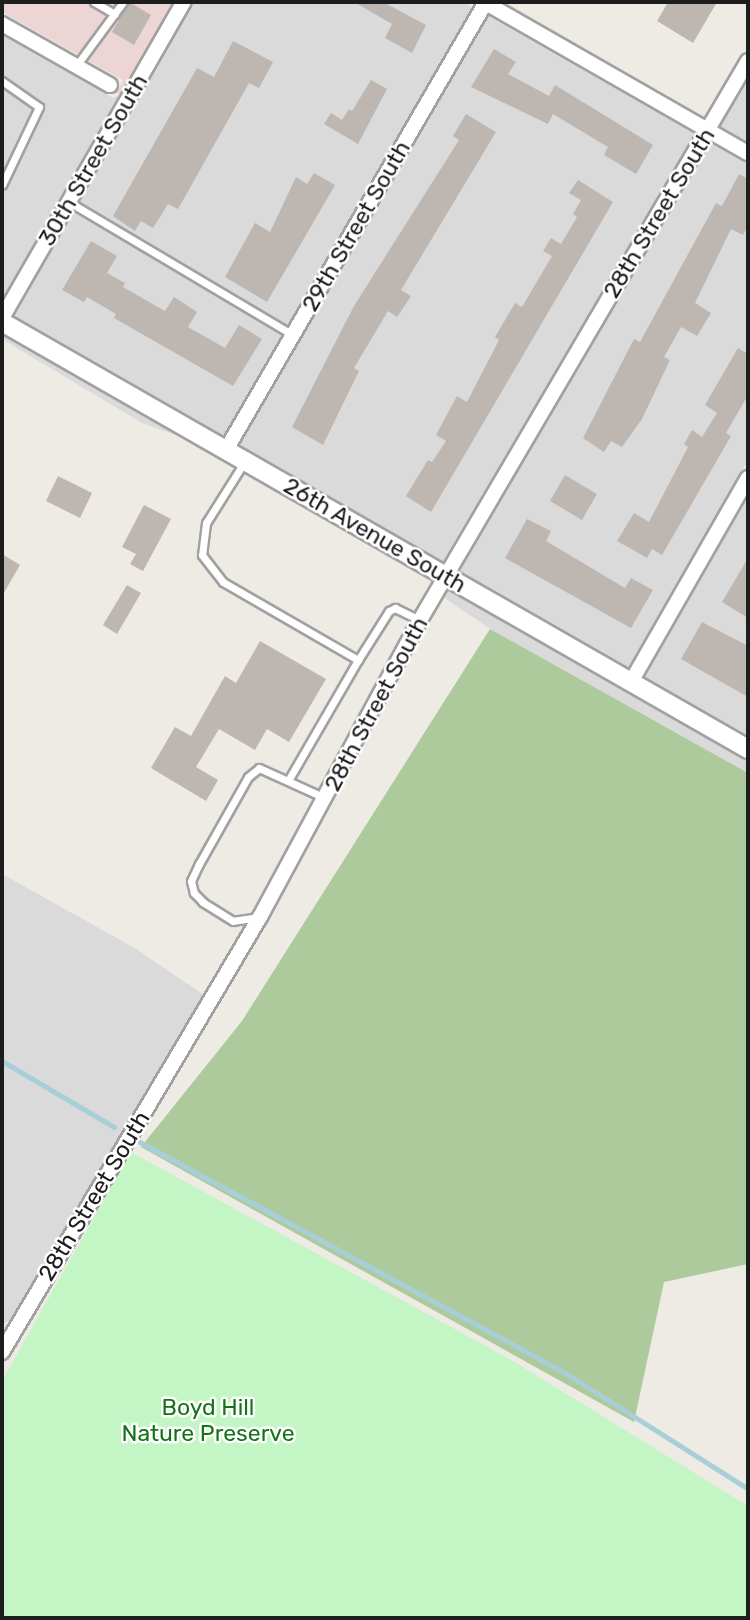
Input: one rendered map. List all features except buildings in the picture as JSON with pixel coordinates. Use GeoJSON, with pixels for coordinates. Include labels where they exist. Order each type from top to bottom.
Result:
{"type":"FeatureCollection","features":[{"type":"Feature","properties":{"kind":"street","name":"30th Street South"},"geometry":{"type":"LineString","coordinates":[[2,320],[184,2]]}},
{"type":"Feature","properties":{"kind":"street"},"geometry":{"type":"LineString","coordinates":[[485,2],[748,153]]}},
{"type":"Feature","properties":{"kind":"street","name":"29th Street South"},"geometry":{"type":"LineString","coordinates":[[226,450],[485,2]]}},
{"type":"Feature","properties":{"kind":"street"},"geometry":{"type":"LineString","coordinates":[[2,24],[110,85]]}},
{"type":"Feature","properties":{"kind":"street","name":"28th Street South"},"geometry":{"type":"LineString","coordinates":[[3,1349],[260,917],[327,799],[445,576],[748,61]]}},
{"type":"Feature","properties":{"kind":"street","name":"26th Avenue South"},"geometry":{"type":"LineString","coordinates":[[2,320],[748,749]]}},
{"type":"Feature","properties":{"kind":"street"},"geometry":{"type":"LineString","coordinates":[[631,682],[748,478]]}},
{"type":"Feature","properties":{"kind":"lane"},"geometry":{"type":"LineString","coordinates":[[94,2],[115,14]]}},
{"type":"Feature","properties":{"kind":"lane"},"geometry":{"type":"LineString","coordinates":[[76,66],[123,2]]}},
{"type":"Feature","properties":{"kind":"lane"},"geometry":{"type":"LineString","coordinates":[[2,81],[39,107],[2,185]]}},
{"type":"Feature","properties":{"kind":"lane"},"geometry":{"type":"LineString","coordinates":[[69,202],[293,335]]}},
{"type":"Feature","properties":{"kind":"lane"},"geometry":{"type":"LineString","coordinates":[[245,461],[206,523],[202,555],[223,582],[358,660]]}},
{"type":"Feature","properties":{"kind":"lane"},"geometry":{"type":"LineString","coordinates":[[289,779],[389,611],[395,608],[420,620]]}},
{"type":"Feature","properties":{"kind":"lane"},"geometry":{"type":"LineString","coordinates":[[260,917],[233,921],[194,893],[191,881],[248,778],[259,768],[289,779],[327,799]]}},
{"type":"Feature","properties":{"kind":"shaded area"},"geometry":{"type":"Polygon","coordinates":[[[2,2],[174,2],[120,95],[116,93],[123,80],[2,12],[2,2]]]}},
{"type":"Feature","properties":{"kind":"shaded area"},"geometry":{"type":"Polygon","coordinates":[[[194,2],[464,2],[472,7],[223,437],[13,317],[194,2]]]}},
{"type":"Feature","properties":{"kind":"shaded area"},"geometry":{"type":"Polygon","coordinates":[[[488,16],[695,134],[442,563],[239,446],[488,16]]]}},
{"type":"Feature","properties":{"kind":"shaded area"},"geometry":{"type":"Polygon","coordinates":[[[2,35],[113,98],[120,95],[2,300],[2,35]]]}},
{"type":"Feature","properties":{"kind":"shaded area"},"geometry":{"type":"Polygon","coordinates":[[[748,78],[748,142],[720,126],[748,78]]]}},
{"type":"Feature","properties":{"kind":"shaded area"},"geometry":{"type":"Polygon","coordinates":[[[710,143],[748,164],[748,460],[629,669],[458,571],[710,143]]]}},
{"type":"Feature","properties":{"kind":"shaded area"},"geometry":{"type":"Polygon","coordinates":[[[2,333],[184,438],[142,423],[2,339],[2,333]]]}},
{"type":"Feature","properties":{"kind":"shaded area"},"geometry":{"type":"Polygon","coordinates":[[[748,496],[748,738],[644,678],[748,496]]]}},
{"type":"Feature","properties":{"kind":"shaded area"},"geometry":{"type":"Polygon","coordinates":[[[448,589],[748,760],[748,773],[495,632],[443,597],[448,589]]]}},
{"type":"Feature","properties":{"kind":"shaded area"},"geometry":{"type":"Polygon","coordinates":[[[2,874],[133,947],[204,995],[10,1320],[2,1325],[2,874]]]}},
{"type":"Feature","properties":{"kind":"green space"},"geometry":{"type":"Polygon","coordinates":[[[490,629],[748,773],[748,1264],[664,1282],[634,1422],[141,1147],[242,1021],[490,629]]]}},
{"type":"Feature","properties":{"kind":"green space","name":"Boyd Hill Nature Preserve"},"geometry":{"type":"Polygon","coordinates":[[[131,1152],[513,1361],[748,1506],[748,1618],[2,1618],[2,1381],[131,1152]]]}},
{"type":"Feature","properties":{"kind":"waterway"},"geometry":{"type":"LineString","coordinates":[[2,1061],[114,1127]]}},
{"type":"Feature","properties":{"kind":"waterway"},"geometry":{"type":"LineString","coordinates":[[138,1141],[567,1374],[748,1489]]}}]}
